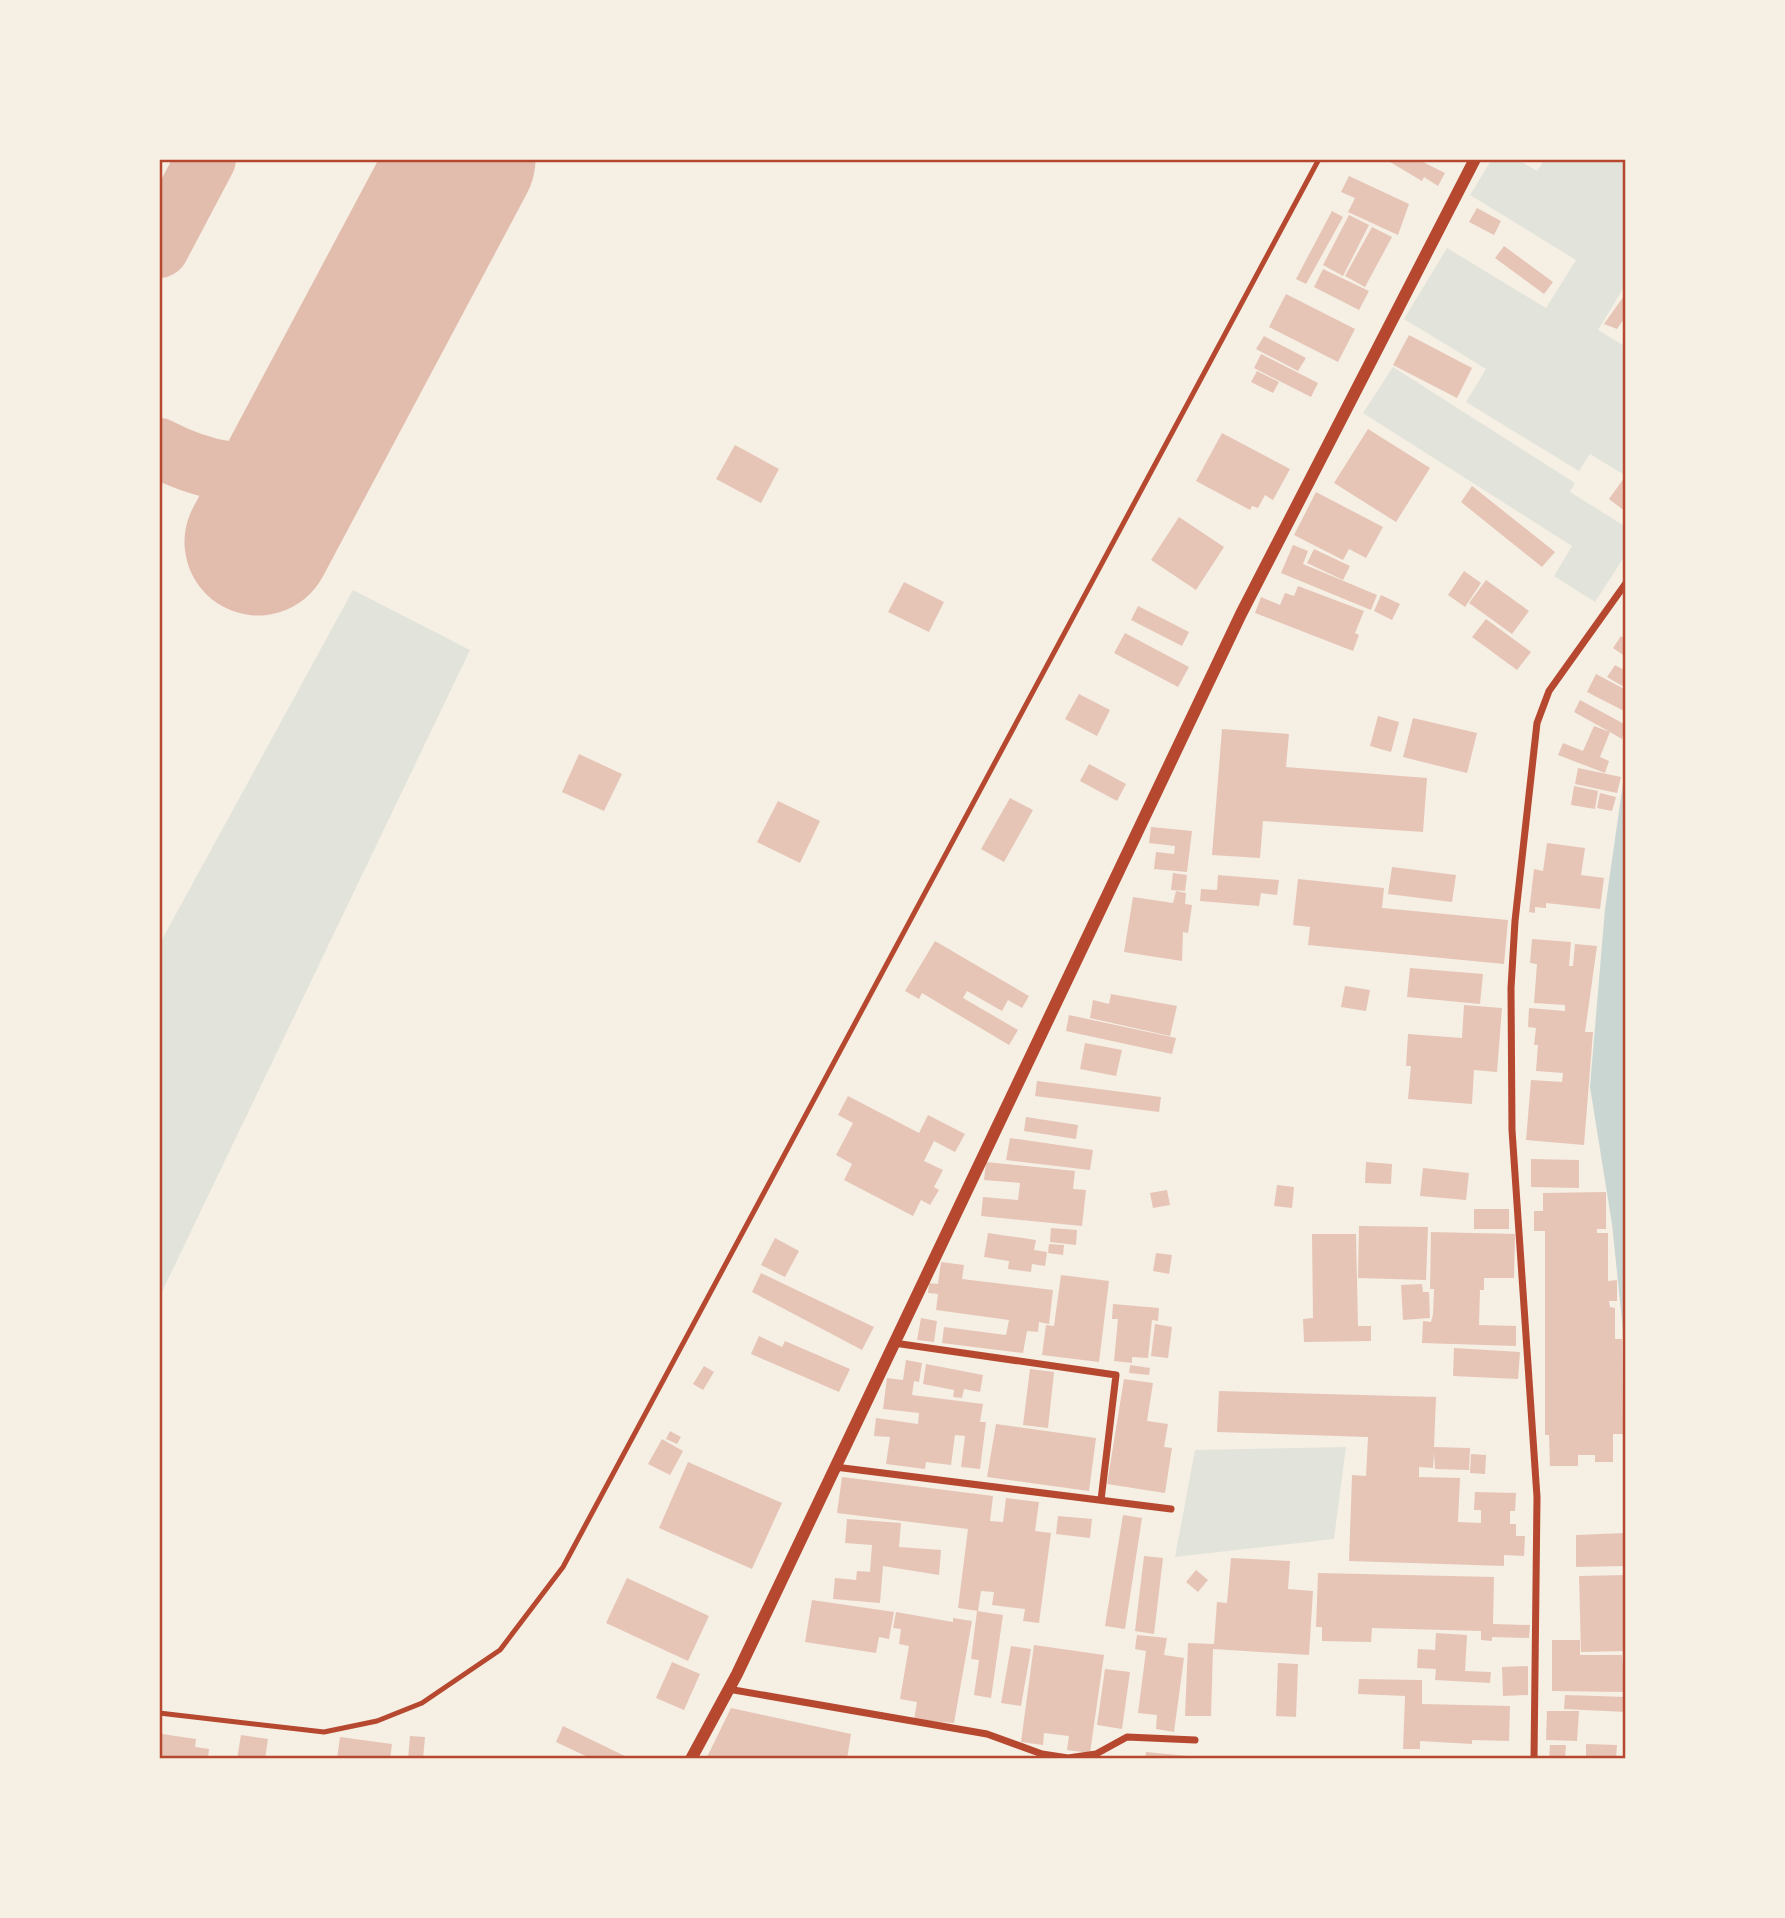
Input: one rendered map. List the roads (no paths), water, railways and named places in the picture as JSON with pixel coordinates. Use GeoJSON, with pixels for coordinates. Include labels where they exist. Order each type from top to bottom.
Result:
{"type":"FeatureCollection","features":[{"type":"Feature","properties":{"kind":"street"},"geometry":{"type":"LineString","coordinates":[[691,1759],[728,1689],[1241,614],[1475,159]]}},
{"type":"Feature","properties":{"kind":"street"},"geometry":{"type":"LineString","coordinates":[[1534,1759],[1537,1497],[1512,1130],[1511,989],[1515,921],[1537,723],[1549,691],[1626,583]]}},
{"type":"Feature","properties":{"kind":"street"},"geometry":{"type":"LineString","coordinates":[[894,1343],[1116,1375],[1101,1500]]}},
{"type":"Feature","properties":{"kind":"street"},"geometry":{"type":"LineString","coordinates":[[835,1466],[1171,1509]]}},
{"type":"Feature","properties":{"kind":"street"},"geometry":{"type":"LineString","coordinates":[[728,1689],[987,1734],[1042,1754],[1068,1758],[1096,1754],[1126,1738],[1195,1740]]}},
{"type":"Feature","properties":{"kind":"lane"},"geometry":{"type":"LineString","coordinates":[[159,1713],[324,1732],[377,1721],[422,1703],[500,1650],[555,1578],[1319,159]]}}]}
